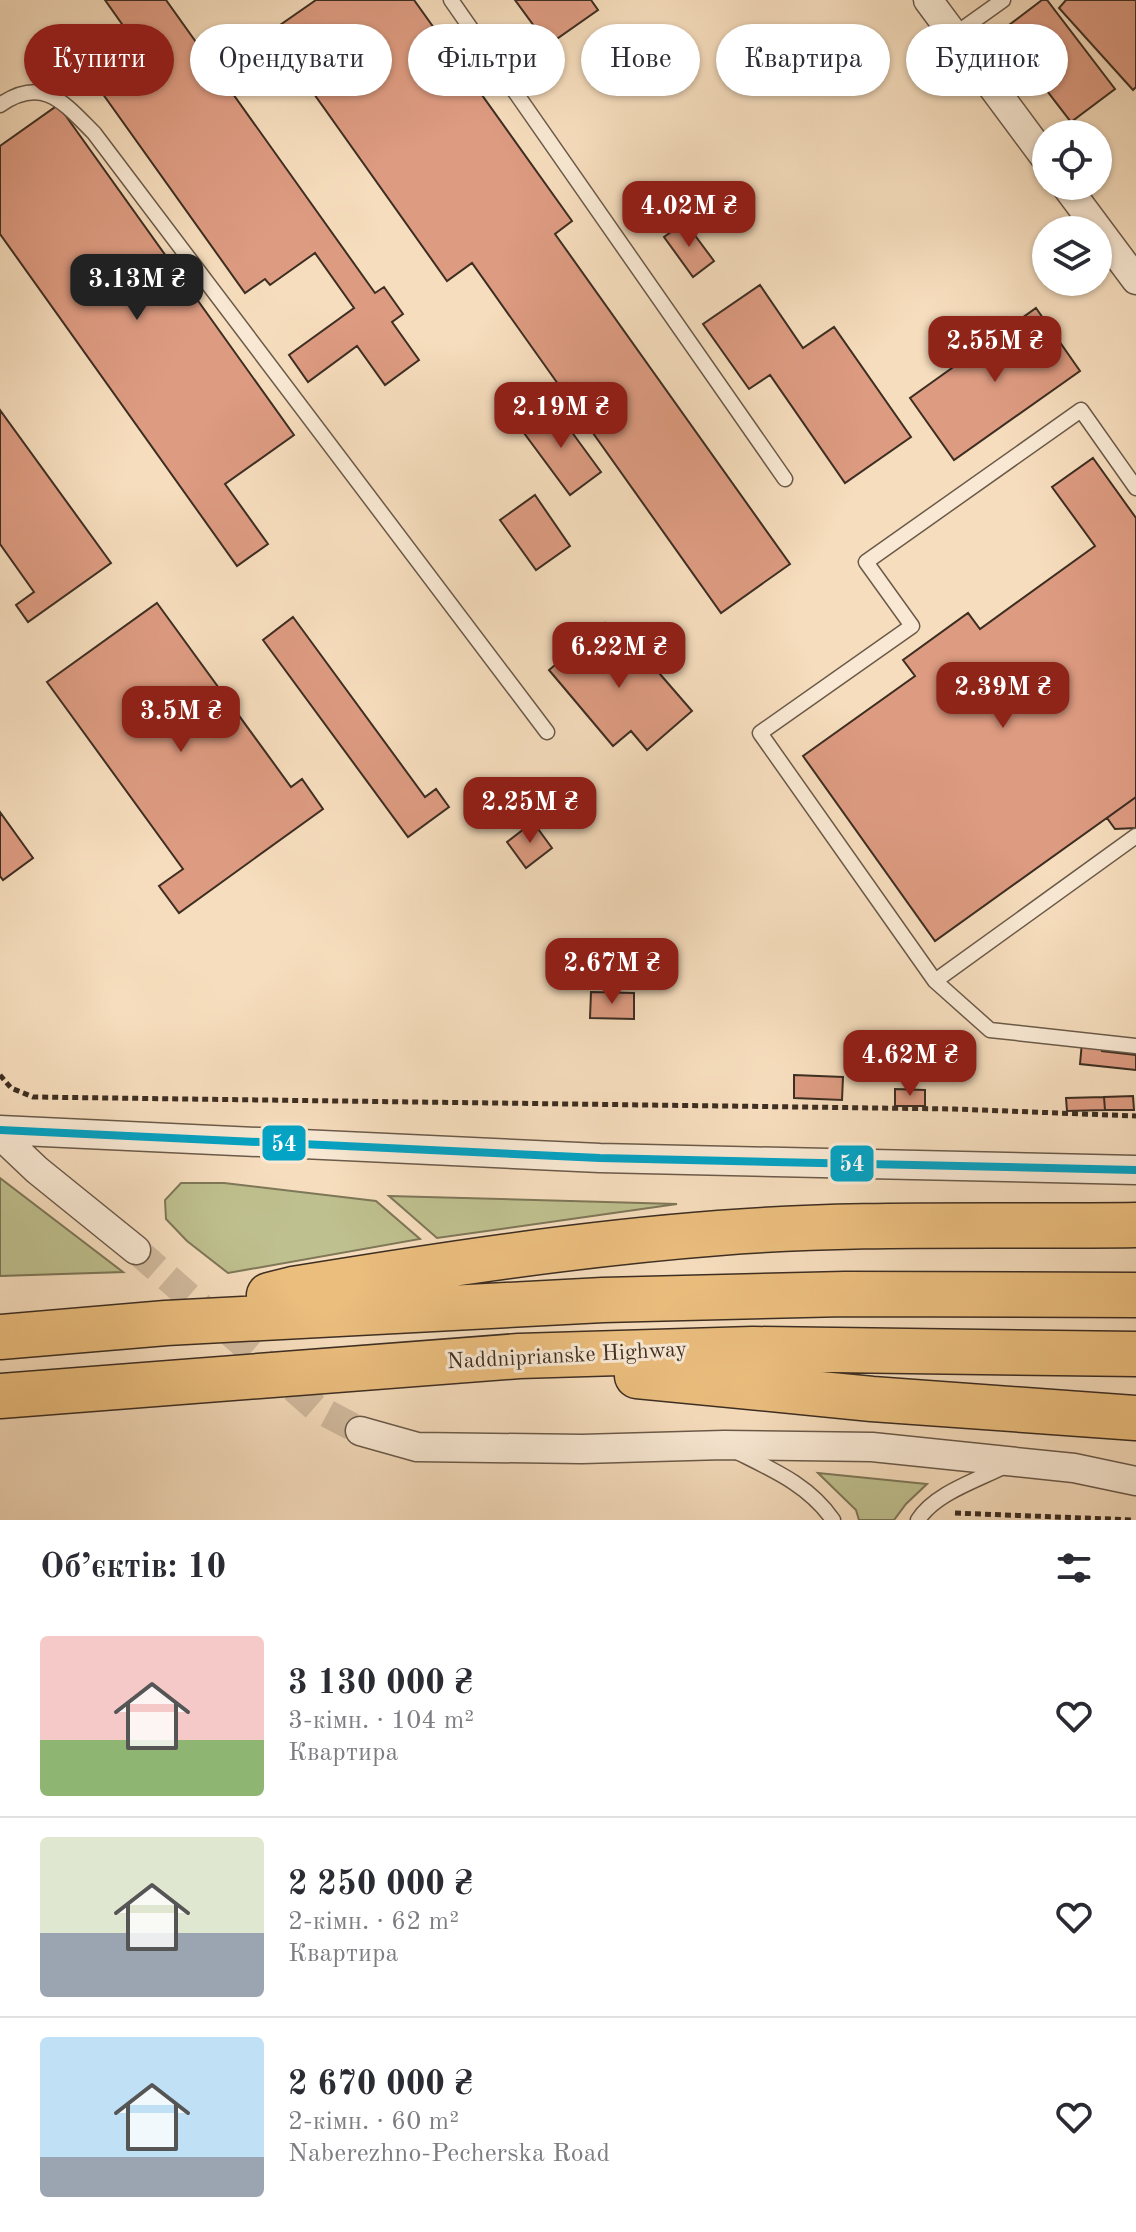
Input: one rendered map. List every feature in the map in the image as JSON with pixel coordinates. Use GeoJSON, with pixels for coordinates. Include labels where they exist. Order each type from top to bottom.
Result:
{"type":"FeatureCollection","features":[{"type":"Feature","properties":{"kind":"main road"},"geometry":{"type":"LineString","coordinates":[[166,1323],[293,1289],[450,1263],[720,1233],[805,1228],[1136,1225]]}},
{"type":"Feature","properties":{"kind":"main road"},"geometry":{"type":"LineString","coordinates":[[0,1337],[166,1323],[737,1295],[1136,1295]]}},
{"type":"Feature","properties":{"kind":"main road","name":"Naddniprianske Highway"},"geometry":{"type":"LineString","coordinates":[[0,1396],[519,1356],[738,1350],[1136,1354]]}},
{"type":"Feature","properties":{"kind":"main road"},"geometry":{"type":"LineString","coordinates":[[351,1369],[628,1375],[872,1399],[1136,1418]]}},
{"type":"Feature","properties":{"kind":"street"},"geometry":{"type":"LineString","coordinates":[[928,0],[946,24]]}},
{"type":"Feature","properties":{"kind":"street"},"geometry":{"type":"LineString","coordinates":[[999,96],[1032,140]]}},
{"type":"Feature","properties":{"kind":"street"},"geometry":{"type":"LineString","coordinates":[[1076,200],[1136,280]]}},
{"type":"Feature","properties":{"kind":"street"},"geometry":{"type":"LineString","coordinates":[[0,1133],[600,1158],[1136,1170]]}},
{"type":"Feature","properties":{"kind":"street"},"geometry":{"type":"LineString","coordinates":[[0,1133],[37,1170],[136,1250]]}},
{"type":"Feature","properties":{"kind":"street"},"geometry":{"type":"LineString","coordinates":[[360,1431],[417,1447],[872,1447],[1074,1468],[1136,1481]]}},
{"type":"Feature","properties":{"kind":"lane"},"geometry":{"type":"LineString","coordinates":[[451,0],[785,479]]}},
{"type":"Feature","properties":{"kind":"lane"},"geometry":{"type":"LineString","coordinates":[[969,24],[1003,0]]}},
{"type":"Feature","properties":{"kind":"lane"},"geometry":{"type":"LineString","coordinates":[[0,105],[10,98],[35,91],[60,98],[94,133],[547,732]]}},
{"type":"Feature","properties":{"kind":"lane"},"geometry":{"type":"LineString","coordinates":[[1136,488],[1081,410],[866,562],[912,626],[760,733],[935,981],[990,1030],[1136,1046]]}},
{"type":"Feature","properties":{"kind":"lane"},"geometry":{"type":"LineString","coordinates":[[935,981],[1136,836]]}},
{"type":"Feature","properties":{"kind":"lane"},"geometry":{"type":"LineString","coordinates":[[724,1445],[811,1493],[833,1520]]}},
{"type":"Feature","properties":{"kind":"lane"},"geometry":{"type":"LineString","coordinates":[[918,1520],[923,1512],[948,1494],[1015,1462]]}},
{"type":"Feature","properties":{"kind":"path"},"geometry":{"type":"LineString","coordinates":[[0,1075],[11,1088],[33,1097],[954,1109],[1136,1116]]}},
{"type":"Feature","properties":{"kind":"path"},"geometry":{"type":"LineString","coordinates":[[949,1512],[1134,1520]]}},
{"type":"Feature","properties":{"kind":"green space"},"geometry":{"type":"Polygon","coordinates":[[[0,1178],[123,1272],[0,1276],[0,1178]]]}},
{"type":"Feature","properties":{"kind":"green space"},"geometry":{"type":"Polygon","coordinates":[[[181,1183],[224,1183],[376,1201],[420,1239],[228,1273],[187,1241],[166,1219],[165,1200],[181,1183]]]}},
{"type":"Feature","properties":{"kind":"green space"},"geometry":{"type":"Polygon","coordinates":[[[389,1196],[677,1204],[437,1238],[389,1196]]]}},
{"type":"Feature","properties":{"kind":"green space"},"geometry":{"type":"Polygon","coordinates":[[[818,1473],[927,1484],[894,1520],[859,1520],[856,1510],[818,1473]]]}},
{"type":"Feature","properties":{"kind":"building"},"geometry":{"type":"Polygon","coordinates":[[[105,0],[166,0],[190,34],[190,96],[234,96],[375,293],[384,287],[403,314],[392,322],[419,360],[385,385],[357,346],[308,382],[289,355],[354,308],[315,253],[270,285],[265,279],[245,293],[104,96],[174,96],[174,24],[122,24],[105,0]]]}},
{"type":"Feature","properties":{"kind":"building"},"geometry":{"type":"Polygon","coordinates":[[[316,0],[414,0],[431,24],[408,24],[408,96],[483,96],[572,221],[555,234],[790,564],[721,613],[472,263],[447,281],[315,96],[392,96],[392,24],[282,24],[316,0]]]}},
{"type":"Feature","properties":{"kind":"building"},"geometry":{"type":"Polygon","coordinates":[[[515,0],[591,0],[598,10],[565,33],[565,24],[533,24],[515,0]]]}},
{"type":"Feature","properties":{"kind":"building"},"geometry":{"type":"Polygon","coordinates":[[[1042,0],[1047,0],[1065,24],[1010,24],[1042,0]]]}},
{"type":"Feature","properties":{"kind":"building"},"geometry":{"type":"Polygon","coordinates":[[[1066,0],[1136,0],[1136,87],[1133,90],[1059,8],[1066,0]]]}},
{"type":"Feature","properties":{"kind":"building"},"geometry":{"type":"Polygon","coordinates":[[[1068,27],[1115,89],[1069,120],[1051,96],[1068,96],[1068,27]]]}},
{"type":"Feature","properties":{"kind":"building"},"geometry":{"type":"Polygon","coordinates":[[[58,105],[294,435],[225,484],[268,544],[237,566],[0,234],[0,146],[58,105]]]}},
{"type":"Feature","properties":{"kind":"building"},"geometry":{"type":"Polygon","coordinates":[[[685,222],[714,261],[693,277],[664,237],[685,222]]]}},
{"type":"Feature","properties":{"kind":"building"},"geometry":{"type":"Polygon","coordinates":[[[760,285],[803,348],[834,327],[911,437],[845,483],[770,375],[749,389],[703,324],[760,285]]]}},
{"type":"Feature","properties":{"kind":"building"},"geometry":{"type":"Polygon","coordinates":[[[1036,308],[1080,371],[954,460],[910,398],[1036,308]]]}},
{"type":"Feature","properties":{"kind":"building"},"geometry":{"type":"Polygon","coordinates":[[[552,405],[601,472],[570,495],[521,429],[552,405]]]}},
{"type":"Feature","properties":{"kind":"building"},"geometry":{"type":"Polygon","coordinates":[[[0,410],[111,563],[28,622],[16,605],[34,592],[0,544],[0,410]]]}},
{"type":"Feature","properties":{"kind":"building"},"geometry":{"type":"Polygon","coordinates":[[[1093,458],[1136,518],[1136,797],[935,941],[803,756],[915,676],[903,660],[968,613],[980,629],[1095,546],[1052,487],[1093,458]]]}},
{"type":"Feature","properties":{"kind":"building"},"geometry":{"type":"Polygon","coordinates":[[[535,495],[570,546],[536,570],[500,520],[535,495]]]}},
{"type":"Feature","properties":{"kind":"building"},"geometry":{"type":"Polygon","coordinates":[[[157,603],[291,787],[302,779],[323,809],[179,913],[159,886],[183,869],[47,682],[157,603]]]}},
{"type":"Feature","properties":{"kind":"building"},"geometry":{"type":"Polygon","coordinates":[[[293,617],[425,797],[436,789],[449,807],[408,837],[263,640],[293,617]]]}},
{"type":"Feature","properties":{"kind":"building"},"geometry":{"type":"Polygon","coordinates":[[[605,623],[646,672],[653,666],[692,711],[647,750],[631,731],[613,746],[549,670],[605,623]]]}},
{"type":"Feature","properties":{"kind":"building"},"geometry":{"type":"Polygon","coordinates":[[[1136,797],[1136,828],[1115,829],[1107,818],[1136,797]]]}},
{"type":"Feature","properties":{"kind":"building"},"geometry":{"type":"Polygon","coordinates":[[[0,812],[33,858],[3,880],[0,876],[0,812]]]}},
{"type":"Feature","properties":{"kind":"building"},"geometry":{"type":"Polygon","coordinates":[[[533,822],[552,848],[526,868],[507,842],[533,822]]]}},
{"type":"Feature","properties":{"kind":"building"},"geometry":{"type":"Polygon","coordinates":[[[591,992],[634,993],[634,1019],[590,1018],[591,992]]]}},
{"type":"Feature","properties":{"kind":"building"},"geometry":{"type":"Polygon","coordinates":[[[1082,1042],[1102,1044],[1102,1051],[1136,1055],[1136,1070],[1080,1064],[1082,1042]]]}},
{"type":"Feature","properties":{"kind":"building"},"geometry":{"type":"Polygon","coordinates":[[[794,1075],[843,1077],[842,1100],[794,1098],[794,1075]]]}},
{"type":"Feature","properties":{"kind":"building"},"geometry":{"type":"Polygon","coordinates":[[[895,1089],[925,1090],[925,1106],[895,1106],[895,1089]]]}},
{"type":"Feature","properties":{"kind":"building"},"geometry":{"type":"Polygon","coordinates":[[[1133,1096],[1134,1110],[1105,1110],[1104,1097],[1133,1096]]]}},
{"type":"Feature","properties":{"kind":"building"},"geometry":{"type":"Polygon","coordinates":[[[1104,1097],[1105,1110],[1067,1111],[1066,1098],[1104,1097]]]}},
{"type":"Feature","properties":{"kind":"tunnel"},"geometry":{"type":"LineString","coordinates":[[136,1250],[315,1407],[360,1431]]}},
{"type":"Feature","properties":{"kind":"transit line","name":"54"},"geometry":{"type":"LineString","coordinates":[[0,1130],[600,1158],[1136,1170]]}}]}
